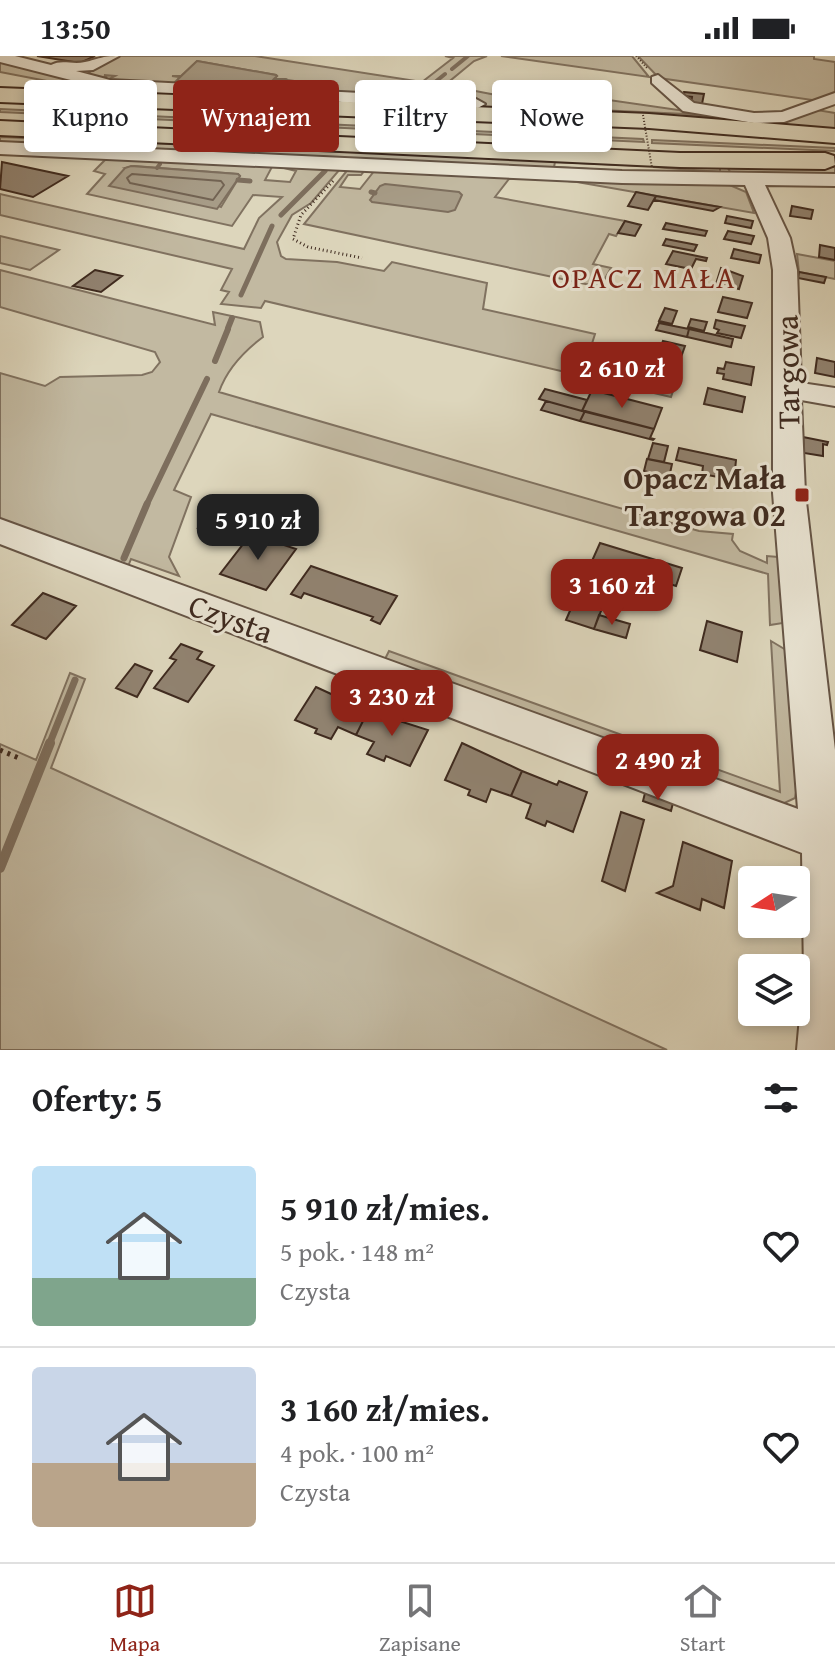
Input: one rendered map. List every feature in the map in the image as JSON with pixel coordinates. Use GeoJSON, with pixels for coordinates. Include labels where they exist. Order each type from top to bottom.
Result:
{"type":"FeatureCollection","features":[{"type":"Feature","properties":{"kind":"highway"},"geometry":{"type":"LineString","coordinates":[[0,75],[67,88],[173,101]]}},
{"type":"Feature","properties":{"kind":"highway"},"geometry":{"type":"LineString","coordinates":[[0,95],[173,102]]}},
{"type":"Feature","properties":{"kind":"highway"},"geometry":{"type":"LineString","coordinates":[[0,105],[835,144]]}},
{"type":"Feature","properties":{"kind":"highway"},"geometry":{"type":"LineString","coordinates":[[339,109],[649,121],[835,136]]}},
{"type":"Feature","properties":{"kind":"highway"},"geometry":{"type":"LineString","coordinates":[[0,117],[835,158]]}},
{"type":"Feature","properties":{"kind":"highway"},"geometry":{"type":"LineString","coordinates":[[0,128],[24,129]]}},
{"type":"Feature","properties":{"kind":"highway"},"geometry":{"type":"LineString","coordinates":[[0,135],[24,135]]}},
{"type":"Feature","properties":{"kind":"highway"},"geometry":{"type":"LineString","coordinates":[[157,136],[680,160],[835,158]]}},
{"type":"Feature","properties":{"kind":"street"},"geometry":{"type":"LineString","coordinates":[[23,56],[77,68],[111,56]]}},
{"type":"Feature","properties":{"kind":"street"},"geometry":{"type":"LineString","coordinates":[[0,57],[110,85],[173,88]]}},
{"type":"Feature","properties":{"kind":"street"},"geometry":{"type":"LineString","coordinates":[[658,80],[681,102],[697,109],[771,119],[835,98]]}},
{"type":"Feature","properties":{"kind":"street"},"geometry":{"type":"LineString","coordinates":[[0,148],[284,169],[348,164],[622,177],[835,180]]}},
{"type":"Feature","properties":{"kind":"street","name":"Targowa"},"geometry":{"type":"LineString","coordinates":[[752,179],[777,231],[783,253],[789,493],[829,842],[829,972],[823,1050]]}},
{"type":"Feature","properties":{"kind":"street"},"geometry":{"type":"LineString","coordinates":[[788,389],[835,397]]}},
{"type":"Feature","properties":{"kind":"street","name":"Czysta"},"geometry":{"type":"LineString","coordinates":[[0,531],[829,842]]}},
{"type":"Feature","properties":{"kind":"path"},"geometry":{"type":"LineString","coordinates":[[643,115],[652,168]]}},
{"type":"Feature","properties":{"kind":"path"},"geometry":{"type":"LineString","coordinates":[[348,164],[298,220],[292,230],[293,239],[308,247],[362,258]]}},
{"type":"Feature","properties":{"kind":"path"},"geometry":{"type":"LineString","coordinates":[[0,750],[21,759]]}},
{"type":"Feature","properties":{"kind":"shaded area"},"geometry":{"type":"Polygon","coordinates":[[[2,56],[15,56],[73,72],[88,70],[68,75],[2,56]]]}},
{"type":"Feature","properties":{"kind":"shaded area"},"geometry":{"type":"Polygon","coordinates":[[[116,56],[255,56],[409,80],[355,80],[355,98],[339,96],[339,80],[273,80],[276,75],[197,61],[181,76],[172,76],[179,77],[173,80],[173,86],[157,86],[157,80],[107,80],[115,76],[104,75],[107,76],[98,80],[82,78],[90,72],[88,70],[116,56]]]}},
{"type":"Feature","properties":{"kind":"shaded area"},"geometry":{"type":"Polygon","coordinates":[[[445,56],[487,56],[474,61],[451,80],[425,80],[453,58],[445,56]]]}},
{"type":"Feature","properties":{"kind":"shaded area"},"geometry":{"type":"Polygon","coordinates":[[[501,56],[632,56],[649,77],[501,56]]]}},
{"type":"Feature","properties":{"kind":"shaded area"},"geometry":{"type":"Polygon","coordinates":[[[638,56],[814,56],[814,59],[835,62],[835,94],[819,101],[659,78],[638,56]]]}},
{"type":"Feature","properties":{"kind":"shaded area"},"geometry":{"type":"Polygon","coordinates":[[[0,59],[74,80],[42,80],[0,72],[0,59]]]}},
{"type":"Feature","properties":{"kind":"shaded area"},"geometry":{"type":"Polygon","coordinates":[[[157,89],[173,89],[173,96],[157,94],[157,89]]]}},
{"type":"Feature","properties":{"kind":"shaded area"},"geometry":{"type":"Polygon","coordinates":[[[476,91],[492,94],[492,112],[476,111],[476,91]]]}},
{"type":"Feature","properties":{"kind":"shaded area"},"geometry":{"type":"Polygon","coordinates":[[[339,98],[355,100],[355,105],[339,104],[339,98]]]}},
{"type":"Feature","properties":{"kind":"shaded area"},"geometry":{"type":"Polygon","coordinates":[[[612,100],[685,111],[682,106],[730,116],[612,111],[612,100]]]}},
{"type":"Feature","properties":{"kind":"shaded area"},"geometry":{"type":"Polygon","coordinates":[[[0,109],[24,110],[24,113],[0,112],[0,109]]]}},
{"type":"Feature","properties":{"kind":"shaded area"},"geometry":{"type":"Polygon","coordinates":[[[817,110],[835,113],[835,133],[686,115],[769,120],[817,110]]]}},
{"type":"Feature","properties":{"kind":"shaded area"},"geometry":{"type":"Polygon","coordinates":[[[612,115],[640,116],[640,119],[612,118],[612,115]]]}},
{"type":"Feature","properties":{"kind":"shaded area"},"geometry":{"type":"Polygon","coordinates":[[[157,116],[173,117],[173,120],[157,119],[157,116]]]}},
{"type":"Feature","properties":{"kind":"shaded area"},"geometry":{"type":"Polygon","coordinates":[[[339,125],[355,126],[355,129],[339,128],[339,125]]]}},
{"type":"Feature","properties":{"kind":"shaded area"},"geometry":{"type":"Polygon","coordinates":[[[476,131],[492,132],[492,135],[476,134],[476,131]]]}},
{"type":"Feature","properties":{"kind":"shaded area"},"geometry":{"type":"Polygon","coordinates":[[[0,137],[24,138],[24,146],[0,145],[0,137]]]}},
{"type":"Feature","properties":{"kind":"shaded area"},"geometry":{"type":"Polygon","coordinates":[[[612,138],[643,139],[644,142],[612,141],[612,138]]]}},
{"type":"Feature","properties":{"kind":"shaded area"},"geometry":{"type":"Polygon","coordinates":[[[652,140],[835,148],[835,151],[652,143],[652,140]]]}},
{"type":"Feature","properties":{"kind":"shaded area"},"geometry":{"type":"Polygon","coordinates":[[[157,143],[173,144],[173,152],[339,150],[647,162],[647,166],[555,162],[554,167],[714,176],[157,152],[157,143]]]}},
{"type":"Feature","properties":{"kind":"shaded area"},"geometry":{"type":"Polygon","coordinates":[[[117,157],[273,165],[265,180],[290,182],[296,171],[280,167],[341,168],[311,203],[292,215],[277,242],[281,256],[384,271],[392,262],[487,283],[483,309],[595,334],[589,353],[678,375],[671,397],[265,301],[261,308],[221,304],[229,292],[221,290],[232,269],[0,215],[0,194],[244,249],[259,218],[282,197],[253,195],[232,226],[87,194],[105,174],[94,171],[105,160],[117,157]],[[134,166],[125,168],[221,207],[240,176],[134,166]]]}},
{"type":"Feature","properties":{"kind":"shaded area"},"geometry":{"type":"Polygon","coordinates":[[[654,162],[835,167],[835,177],[731,174],[728,168],[720,168],[720,172],[654,167],[654,162]]]}},
{"type":"Feature","properties":{"kind":"shaded area"},"geometry":{"type":"Polygon","coordinates":[[[349,168],[365,170],[361,175],[348,175],[340,187],[360,189],[375,170],[526,177],[509,179],[495,197],[625,221],[616,236],[609,234],[593,264],[611,268],[600,287],[304,224],[349,168]]]}},
{"type":"Feature","properties":{"kind":"shaded area"},"geometry":{"type":"Polygon","coordinates":[[[538,178],[725,183],[746,192],[754,213],[577,182],[538,178]]]}},
{"type":"Feature","properties":{"kind":"shaded area"},"geometry":{"type":"Polygon","coordinates":[[[0,236],[59,250],[30,270],[0,263],[0,236]]]}},
{"type":"Feature","properties":{"kind":"shaded area"},"geometry":{"type":"Polygon","coordinates":[[[797,254],[835,261],[835,279],[799,272],[797,254]]]}},
{"type":"Feature","properties":{"kind":"shaded area"},"geometry":{"type":"Polygon","coordinates":[[[0,270],[215,325],[213,312],[260,322],[263,337],[236,362],[219,392],[699,531],[733,534],[732,540],[740,551],[767,563],[767,556],[778,557],[783,623],[770,625],[768,574],[211,414],[174,490],[191,497],[169,557],[179,576],[131,559],[127,569],[0,522],[0,373],[45,386],[60,377],[142,375],[152,372],[160,362],[155,352],[0,307],[0,270]]]}},
{"type":"Feature","properties":{"kind":"shaded area"},"geometry":{"type":"Polygon","coordinates":[[[771,641],[786,650],[797,787],[795,798],[776,807],[382,665],[389,651],[780,792],[771,641]]]}},
{"type":"Feature","properties":{"kind":"shaded area"},"geometry":{"type":"Polygon","coordinates":[[[70,673],[85,679],[51,768],[667,1050],[0,1050],[0,744],[36,760],[70,673]]]}},
{"type":"Feature","properties":{"kind":"water"},"geometry":{"type":"Polygon","coordinates":[[[197,61],[277,76],[273,80],[177,80],[197,61]]]}},
{"type":"Feature","properties":{"kind":"water"},"geometry":{"type":"Polygon","coordinates":[[[131,166],[240,176],[217,209],[109,186],[125,168],[131,166]]]}},
{"type":"Feature","properties":{"kind":"water"},"geometry":{"type":"Polygon","coordinates":[[[380,186],[459,192],[462,195],[455,210],[448,212],[372,202],[370,200],[380,186]]]}},
{"type":"Feature","properties":{"kind":"building"},"geometry":{"type":"Polygon","coordinates":[[[37,56],[95,56],[80,63],[37,56]]]}},
{"type":"Feature","properties":{"kind":"building"},"geometry":{"type":"Polygon","coordinates":[[[684,92],[704,94],[702,104],[691,103],[692,97],[683,96],[684,92]]]}},
{"type":"Feature","properties":{"kind":"building"},"geometry":{"type":"Polygon","coordinates":[[[2,162],[68,176],[33,197],[0,189],[2,162]]]}},
{"type":"Feature","properties":{"kind":"building"},"geometry":{"type":"Polygon","coordinates":[[[636,192],[656,196],[648,210],[628,206],[636,192]]]}},
{"type":"Feature","properties":{"kind":"building"},"geometry":{"type":"Polygon","coordinates":[[[656,196],[720,207],[713,211],[654,200],[656,196]]]}},
{"type":"Feature","properties":{"kind":"building"},"geometry":{"type":"Polygon","coordinates":[[[792,206],[813,210],[811,219],[790,216],[792,206]]]}},
{"type":"Feature","properties":{"kind":"building"},"geometry":{"type":"Polygon","coordinates":[[[727,216],[753,221],[751,228],[725,223],[727,216]]]}},
{"type":"Feature","properties":{"kind":"building"},"geometry":{"type":"Polygon","coordinates":[[[625,221],[641,225],[635,236],[618,233],[625,221]]]}},
{"type":"Feature","properties":{"kind":"building"},"geometry":{"type":"Polygon","coordinates":[[[666,223],[707,231],[705,236],[663,229],[666,223]]]}},
{"type":"Feature","properties":{"kind":"building"},"geometry":{"type":"Polygon","coordinates":[[[728,231],[754,236],[751,244],[724,239],[728,231]]]}},
{"type":"Feature","properties":{"kind":"building"},"geometry":{"type":"Polygon","coordinates":[[[666,239],[697,245],[694,251],[663,245],[666,239]]]}},
{"type":"Feature","properties":{"kind":"building"},"geometry":{"type":"Polygon","coordinates":[[[820,245],[835,248],[835,260],[819,257],[820,245]]]}},
{"type":"Feature","properties":{"kind":"building"},"geometry":{"type":"Polygon","coordinates":[[[734,249],[761,255],[759,263],[731,258],[734,249]]]}},
{"type":"Feature","properties":{"kind":"building"},"geometry":{"type":"Polygon","coordinates":[[[673,251],[707,258],[706,261],[696,259],[691,269],[666,264],[673,251]]]}},
{"type":"Feature","properties":{"kind":"building"},"geometry":{"type":"Polygon","coordinates":[[[721,268],[743,276],[739,289],[716,284],[721,268]]]}},
{"type":"Feature","properties":{"kind":"building"},"geometry":{"type":"Polygon","coordinates":[[[95,270],[122,276],[101,292],[73,286],[95,270]]]}},
{"type":"Feature","properties":{"kind":"building"},"geometry":{"type":"Polygon","coordinates":[[[799,272],[826,277],[824,283],[798,278],[799,272]]]}},
{"type":"Feature","properties":{"kind":"building"},"geometry":{"type":"Polygon","coordinates":[[[723,297],[752,303],[747,318],[718,312],[723,297]]]}},
{"type":"Feature","properties":{"kind":"building"},"geometry":{"type":"Polygon","coordinates":[[[665,308],[677,311],[672,324],[659,321],[665,308]]]}},
{"type":"Feature","properties":{"kind":"building"},"geometry":{"type":"Polygon","coordinates":[[[691,319],[707,322],[704,331],[688,327],[691,319]]]}},
{"type":"Feature","properties":{"kind":"building"},"geometry":{"type":"Polygon","coordinates":[[[716,320],[745,326],[741,338],[717,333],[719,330],[714,328],[716,320]]]}},
{"type":"Feature","properties":{"kind":"building"},"geometry":{"type":"Polygon","coordinates":[[[659,323],[689,329],[687,337],[656,330],[659,323]]]}},
{"type":"Feature","properties":{"kind":"building"},"geometry":{"type":"Polygon","coordinates":[[[689,329],[733,339],[731,347],[687,337],[689,329]]]}},
{"type":"Feature","properties":{"kind":"building"},"geometry":{"type":"Polygon","coordinates":[[[663,341],[685,346],[675,374],[652,369],[663,341]]]}},
{"type":"Feature","properties":{"kind":"building"},"geometry":{"type":"Polygon","coordinates":[[[817,358],[835,362],[835,377],[815,373],[817,358]]]}},
{"type":"Feature","properties":{"kind":"building"},"geometry":{"type":"Polygon","coordinates":[[[726,362],[754,367],[751,385],[723,379],[724,374],[717,373],[718,368],[724,369],[726,362]]]}},
{"type":"Feature","properties":{"kind":"building"},"geometry":{"type":"Polygon","coordinates":[[[708,388],[745,397],[742,412],[704,404],[708,388]]]}},
{"type":"Feature","properties":{"kind":"building"},"geometry":{"type":"Polygon","coordinates":[[[545,389],[587,400],[582,411],[539,399],[545,389]]]}},
{"type":"Feature","properties":{"kind":"building"},"geometry":{"type":"Polygon","coordinates":[[[592,390],[662,408],[654,429],[582,411],[592,390]]]}},
{"type":"Feature","properties":{"kind":"building"},"geometry":{"type":"Polygon","coordinates":[[[546,401],[585,411],[580,421],[541,410],[546,401]]]}},
{"type":"Feature","properties":{"kind":"building"},"geometry":{"type":"Polygon","coordinates":[[[585,411],[654,429],[650,438],[654,439],[580,421],[585,411]]]}},
{"type":"Feature","properties":{"kind":"building"},"geometry":{"type":"Polygon","coordinates":[[[803,437],[828,442],[827,445],[823,444],[823,456],[804,453],[803,437]]]}},
{"type":"Feature","properties":{"kind":"building"},"geometry":{"type":"Polygon","coordinates":[[[653,443],[668,446],[664,462],[648,459],[653,443]]]}},
{"type":"Feature","properties":{"kind":"building"},"geometry":{"type":"Polygon","coordinates":[[[679,448],[736,460],[734,480],[702,474],[703,466],[676,460],[679,448]]]}},
{"type":"Feature","properties":{"kind":"building"},"geometry":{"type":"Polygon","coordinates":[[[647,459],[672,464],[669,478],[644,471],[647,459]]]}},
{"type":"Feature","properties":{"kind":"building"},"geometry":{"type":"Polygon","coordinates":[[[203,509],[248,524],[237,538],[198,528],[203,522],[199,520],[203,509]]]}},
{"type":"Feature","properties":{"kind":"building"},"geometry":{"type":"Polygon","coordinates":[[[251,534],[296,549],[266,590],[220,574],[251,534]]]}},
{"type":"Feature","properties":{"kind":"building"},"geometry":{"type":"Polygon","coordinates":[[[600,543],[682,568],[676,586],[620,568],[606,598],[579,590],[600,543]]]}},
{"type":"Feature","properties":{"kind":"building"},"geometry":{"type":"Polygon","coordinates":[[[311,566],[397,596],[380,624],[371,620],[373,617],[304,593],[301,598],[291,594],[311,566]]]}},
{"type":"Feature","properties":{"kind":"building"},"geometry":{"type":"Polygon","coordinates":[[[579,590],[606,598],[594,629],[566,620],[579,590]]]}},
{"type":"Feature","properties":{"kind":"building"},"geometry":{"type":"Polygon","coordinates":[[[43,593],[76,606],[46,639],[12,625],[43,593]]]}},
{"type":"Feature","properties":{"kind":"building"},"geometry":{"type":"Polygon","coordinates":[[[599,615],[630,624],[626,638],[594,629],[599,615]]]}},
{"type":"Feature","properties":{"kind":"building"},"geometry":{"type":"Polygon","coordinates":[[[707,621],[742,632],[737,662],[700,650],[707,621]]]}},
{"type":"Feature","properties":{"kind":"building"},"geometry":{"type":"Polygon","coordinates":[[[181,644],[202,652],[197,659],[214,666],[188,702],[154,688],[176,660],[170,658],[181,644]]]}},
{"type":"Feature","properties":{"kind":"building"},"geometry":{"type":"Polygon","coordinates":[[[135,664],[152,671],[137,697],[116,688],[135,664]]]}},
{"type":"Feature","properties":{"kind":"building"},"geometry":{"type":"Polygon","coordinates":[[[316,687],[368,711],[356,735],[338,727],[331,739],[295,720],[316,687]]]}},
{"type":"Feature","properties":{"kind":"building"},"geometry":{"type":"Polygon","coordinates":[[[368,711],[428,730],[410,766],[386,756],[384,761],[367,754],[374,742],[356,735],[368,711]]]}},
{"type":"Feature","properties":{"kind":"building"},"geometry":{"type":"Polygon","coordinates":[[[462,743],[522,771],[511,796],[491,789],[486,802],[468,795],[470,790],[445,780],[462,743]]]}},
{"type":"Feature","properties":{"kind":"building"},"geometry":{"type":"Polygon","coordinates":[[[522,771],[557,785],[559,781],[587,792],[573,832],[547,821],[545,826],[526,818],[531,804],[511,796],[522,771]]]}},
{"type":"Feature","properties":{"kind":"building"},"geometry":{"type":"Polygon","coordinates":[[[645,793],[673,803],[671,811],[643,801],[645,793]]]}},
{"type":"Feature","properties":{"kind":"building"},"geometry":{"type":"Polygon","coordinates":[[[621,812],[644,820],[625,891],[602,881],[621,812]]]}},
{"type":"Feature","properties":{"kind":"building"},"geometry":{"type":"Polygon","coordinates":[[[683,842],[732,861],[724,908],[702,899],[700,910],[657,893],[673,886],[683,842]]]}},
{"type":"Feature","properties":{"kind":"waterway"},"geometry":{"type":"LineString","coordinates":[[452,69],[468,56]]}},
{"type":"Feature","properties":{"kind":"waterway"},"geometry":{"type":"LineString","coordinates":[[438,80],[445,74]]}},
{"type":"Feature","properties":{"kind":"waterway"},"geometry":{"type":"LineString","coordinates":[[157,168],[160,164]]}},
{"type":"Feature","properties":{"kind":"waterway"},"geometry":{"type":"LineString","coordinates":[[281,215],[325,171]]}},
{"type":"Feature","properties":{"kind":"waterway"},"geometry":{"type":"LineString","coordinates":[[238,180],[250,181]]}},
{"type":"Feature","properties":{"kind":"waterway"},"geometry":{"type":"LineString","coordinates":[[371,192],[375,193]]}},
{"type":"Feature","properties":{"kind":"waterway"},"geometry":{"type":"LineString","coordinates":[[241,295],[272,226]]}},
{"type":"Feature","properties":{"kind":"waterway"},"geometry":{"type":"LineString","coordinates":[[228,328],[232,318]]}},
{"type":"Feature","properties":{"kind":"waterway"},"geometry":{"type":"LineString","coordinates":[[215,361],[228,329]]}},
{"type":"Feature","properties":{"kind":"waterway"},"geometry":{"type":"LineString","coordinates":[[146,506],[207,379]]}},
{"type":"Feature","properties":{"kind":"waterway"},"geometry":{"type":"LineString","coordinates":[[124,558],[147,504]]}},
{"type":"Feature","properties":{"kind":"waterway"},"geometry":{"type":"LineString","coordinates":[[49,745],[75,680]]}},
{"type":"Feature","properties":{"kind":"waterway"},"geometry":{"type":"LineString","coordinates":[[0,868],[50,743]]}},
{"type":"Feature","properties":{"kind":"place","name":"Opacz Mała Targowa 02"},"geometry":{"type":"Point","coordinates":[802,495]}},
{"type":"Feature","properties":{"kind":"district","name":"OPACZ MAŁA"},"geometry":{"type":"Point","coordinates":[644,277]}}]}
